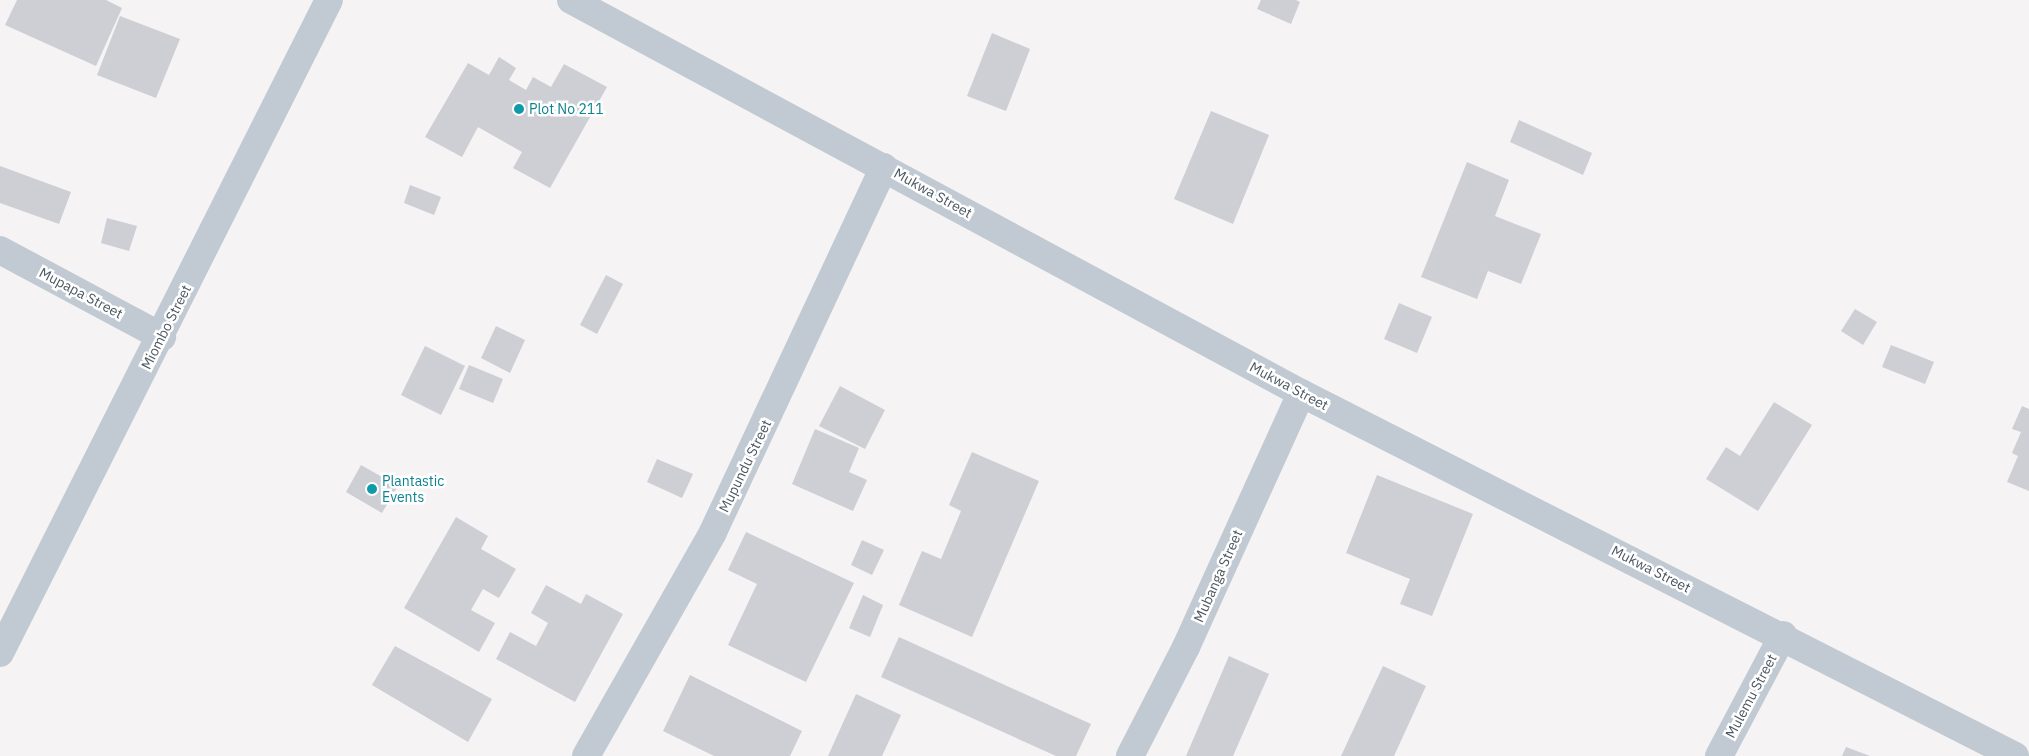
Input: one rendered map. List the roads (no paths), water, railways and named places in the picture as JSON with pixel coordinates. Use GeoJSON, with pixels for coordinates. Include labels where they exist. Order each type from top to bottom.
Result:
{"type":"FeatureCollection","features":[{"type":"Feature","properties":{"kind":"street","name":"Miombo Street"},"geometry":{"type":"LineString","coordinates":[[0,653],[162,337],[329,0]]}},
{"type":"Feature","properties":{"kind":"street","name":"Mukwa Street"},"geometry":{"type":"LineString","coordinates":[[571,0],[1301,393],[1783,635],[2015,756]]}},
{"type":"Feature","properties":{"kind":"street","name":"Mupundu Street"},"geometry":{"type":"LineString","coordinates":[[586,756],[713,532],[884,167]]}},
{"type":"Feature","properties":{"kind":"street","name":"Mupapa Street"},"geometry":{"type":"LineString","coordinates":[[0,250],[162,337]]}},
{"type":"Feature","properties":{"kind":"street","name":"Mubanga Street"},"geometry":{"type":"LineString","coordinates":[[1130,756],[1186,647],[1301,393]]}},
{"type":"Feature","properties":{"kind":"street","name":"Mulemu Street"},"geometry":{"type":"LineString","coordinates":[[1719,756],[1783,635]]}},
{"type":"Feature","properties":{"kind":"place","name":"Plot No 211"},"geometry":{"type":"Point","coordinates":[519,109]}},
{"type":"Feature","properties":{"kind":"place","name":"Plantastic Events"},"geometry":{"type":"Point","coordinates":[372,489]}}]}
